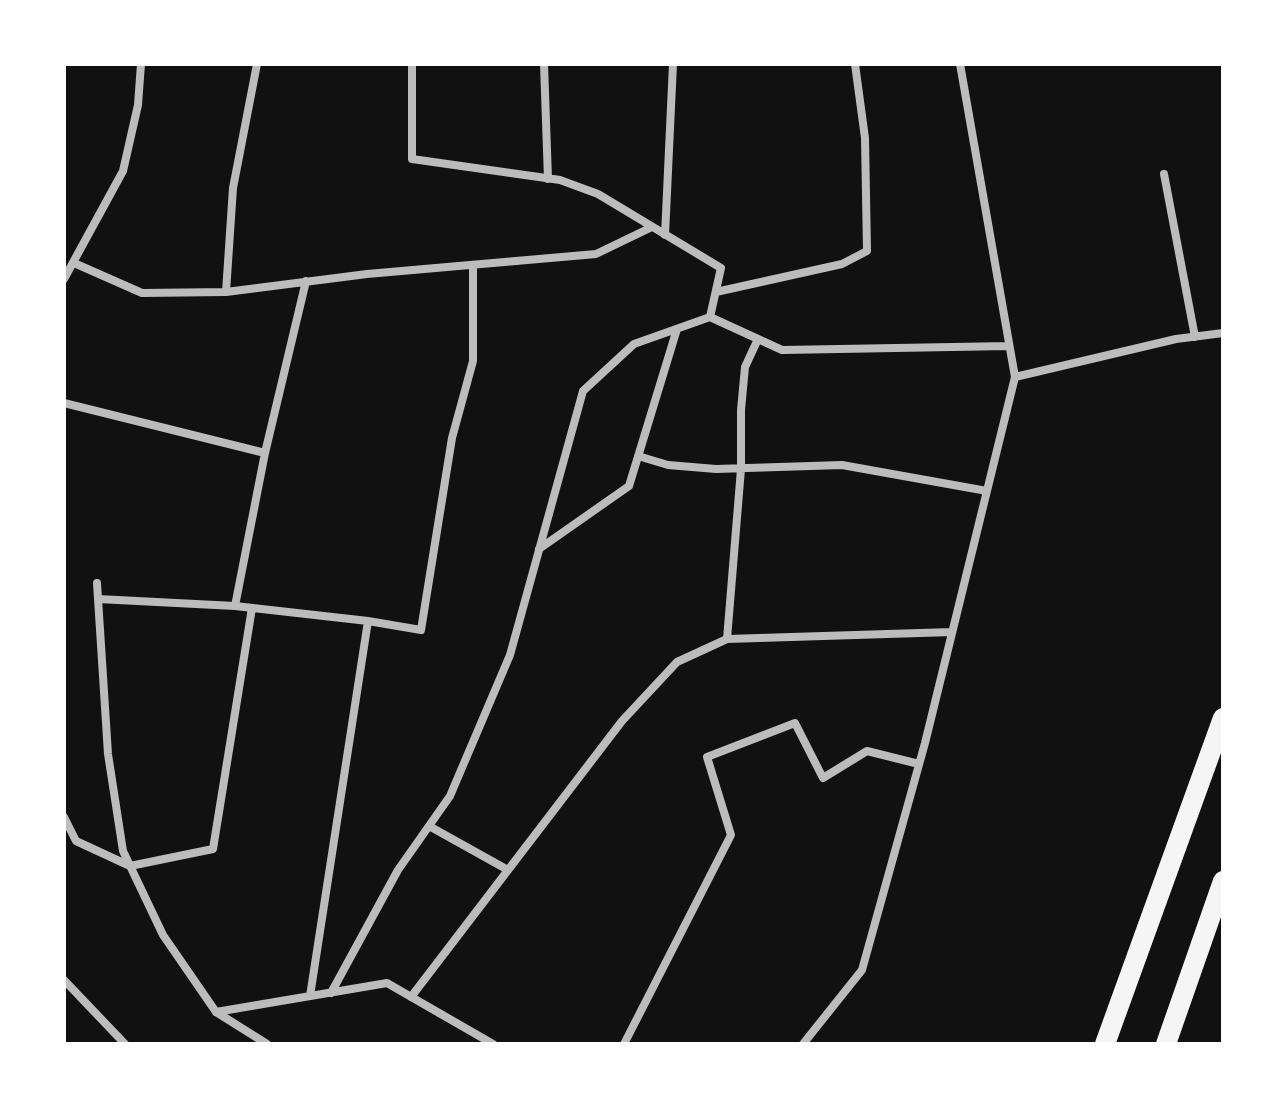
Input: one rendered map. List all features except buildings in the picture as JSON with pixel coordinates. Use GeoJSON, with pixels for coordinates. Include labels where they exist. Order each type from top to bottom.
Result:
{"type":"FeatureCollection","features":[{"type":"Feature","properties":{"kind":"main road"},"geometry":{"type":"LineString","coordinates":[[1105,1044],[1223,718]]}},
{"type":"Feature","properties":{"kind":"main road"},"geometry":{"type":"LineString","coordinates":[[1166,1044],[1223,881]]}},
{"type":"Feature","properties":{"kind":"street"},"geometry":{"type":"LineString","coordinates":[[64,279],[123,171],[138,105],[141,64]]}},
{"type":"Feature","properties":{"kind":"street"},"geometry":{"type":"LineString","coordinates":[[226,292],[233,188],[257,64]]}},
{"type":"Feature","properties":{"kind":"street"},"geometry":{"type":"LineString","coordinates":[[412,64],[412,159],[548,179],[598,194],[721,268],[710,317]]}},
{"type":"Feature","properties":{"kind":"street"},"geometry":{"type":"LineString","coordinates":[[544,64],[548,179]]}},
{"type":"Feature","properties":{"kind":"street"},"geometry":{"type":"LineString","coordinates":[[665,235],[673,64]]}},
{"type":"Feature","properties":{"kind":"street"},"geometry":{"type":"LineString","coordinates":[[716,292],[842,264],[867,251],[865,138],[855,64]]}},
{"type":"Feature","properties":{"kind":"street"},"geometry":{"type":"LineString","coordinates":[[803,1044],[862,970],[919,764],[1015,377],[960,64]]}},
{"type":"Feature","properties":{"kind":"street"},"geometry":{"type":"LineString","coordinates":[[1164,174],[1195,337]]}},
{"type":"Feature","properties":{"kind":"street"},"geometry":{"type":"LineString","coordinates":[[74,263],[142,293],[226,292],[367,274],[596,254],[652,227]]}},
{"type":"Feature","properties":{"kind":"street"},"geometry":{"type":"LineString","coordinates":[[98,599],[235,606],[421,630],[452,438],[473,361],[473,266]]}},
{"type":"Feature","properties":{"kind":"street"},"geometry":{"type":"LineString","coordinates":[[235,606],[265,453],[306,281]]}},
{"type":"Feature","properties":{"kind":"street"},"geometry":{"type":"LineString","coordinates":[[331,993],[398,870],[450,796],[510,655],[583,391],[634,344],[710,317],[782,350],[1009,346]]}},
{"type":"Feature","properties":{"kind":"street"},"geometry":{"type":"LineString","coordinates":[[538,549],[629,486],[677,329]]}},
{"type":"Feature","properties":{"kind":"street"},"geometry":{"type":"LineString","coordinates":[[1015,377],[1223,333]]}},
{"type":"Feature","properties":{"kind":"street"},"geometry":{"type":"LineString","coordinates":[[727,639],[741,469],[745,367],[758,339]]}},
{"type":"Feature","properties":{"kind":"street"},"geometry":{"type":"LineString","coordinates":[[64,403],[265,453]]}},
{"type":"Feature","properties":{"kind":"street"},"geometry":{"type":"LineString","coordinates":[[638,456],[668,465],[741,469],[842,465],[987,491]]}},
{"type":"Feature","properties":{"kind":"street"},"geometry":{"type":"LineString","coordinates":[[97,583],[108,754],[123,851],[163,935],[216,1012],[267,1044]]}},
{"type":"Feature","properties":{"kind":"street"},"geometry":{"type":"LineString","coordinates":[[64,817],[76,841],[130,866],[213,849],[252,608]]}},
{"type":"Feature","properties":{"kind":"street"},"geometry":{"type":"LineString","coordinates":[[310,996],[368,621]]}},
{"type":"Feature","properties":{"kind":"street"},"geometry":{"type":"LineString","coordinates":[[411,997],[622,721],[677,662],[727,639],[952,632]]}},
{"type":"Feature","properties":{"kind":"street"},"geometry":{"type":"LineString","coordinates":[[624,1044],[731,835],[707,757],[795,723],[823,778],[867,751],[919,764]]}},
{"type":"Feature","properties":{"kind":"street"},"geometry":{"type":"LineString","coordinates":[[429,826],[508,870]]}},
{"type":"Feature","properties":{"kind":"street"},"geometry":{"type":"LineString","coordinates":[[64,980],[125,1044]]}},
{"type":"Feature","properties":{"kind":"street"},"geometry":{"type":"LineString","coordinates":[[216,1012],[387,983],[493,1044]]}}]}
